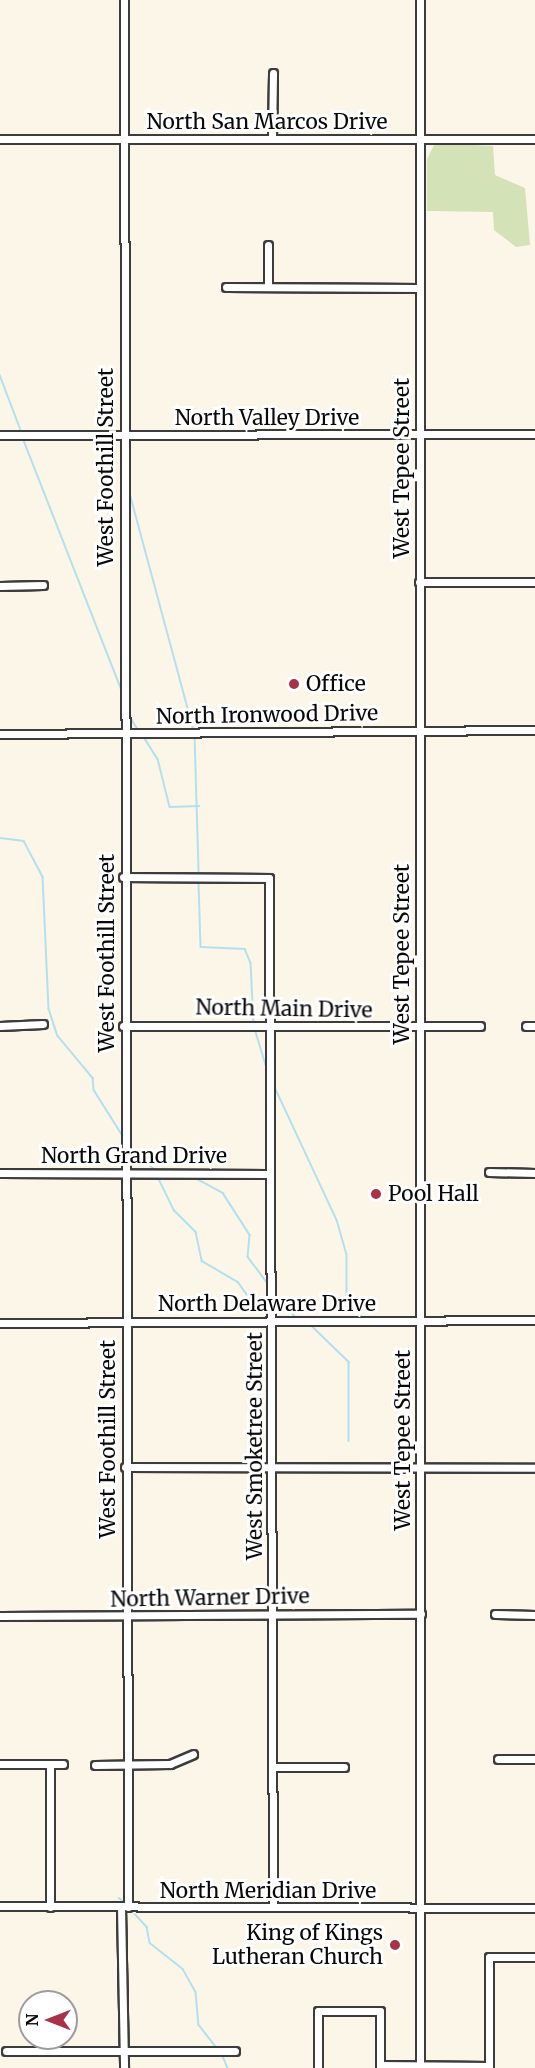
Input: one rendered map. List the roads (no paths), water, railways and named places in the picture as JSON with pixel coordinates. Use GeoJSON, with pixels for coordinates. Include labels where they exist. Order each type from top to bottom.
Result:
{"type":"FeatureCollection","features":[{"type":"Feature","properties":{"kind":"street","name":"West Foothill Street"},"geometry":{"type":"LineString","coordinates":[[124,0],[122,434],[124,2068]]}},
{"type":"Feature","properties":{"kind":"street","name":"West Tepee Street"},"geometry":{"type":"LineString","coordinates":[[420,0],[418,730],[420,2067]]}},
{"type":"Feature","properties":{"kind":"street"},"geometry":{"type":"LineString","coordinates":[[272,138],[273,73]]}},
{"type":"Feature","properties":{"kind":"street","name":"North San Marcos Drive"},"geometry":{"type":"LineString","coordinates":[[0,139],[535,139]]}},
{"type":"Feature","properties":{"kind":"street"},"geometry":{"type":"LineString","coordinates":[[268,245],[268,287]]}},
{"type":"Feature","properties":{"kind":"street"},"geometry":{"type":"LineString","coordinates":[[226,287],[419,288]]}},
{"type":"Feature","properties":{"kind":"street","name":"North Valley Drive"},"geometry":{"type":"LineString","coordinates":[[0,435],[535,434]]}},
{"type":"Feature","properties":{"kind":"street"},"geometry":{"type":"LineString","coordinates":[[419,582],[535,582]]}},
{"type":"Feature","properties":{"kind":"street"},"geometry":{"type":"LineString","coordinates":[[0,586],[43,585]]}},
{"type":"Feature","properties":{"kind":"street","name":"North Ironwood Drive"},"geometry":{"type":"LineString","coordinates":[[0,734],[535,730]]}},
{"type":"Feature","properties":{"kind":"street","name":"West Smoketree Street"},"geometry":{"type":"LineString","coordinates":[[123,877],[268,878],[273,1470],[273,1907]]}},
{"type":"Feature","properties":{"kind":"street"},"geometry":{"type":"LineString","coordinates":[[0,1026],[43,1024]]}},
{"type":"Feature","properties":{"kind":"street","name":"North Main Drive"},"geometry":{"type":"LineString","coordinates":[[123,1026],[480,1026]]}},
{"type":"Feature","properties":{"kind":"street"},"geometry":{"type":"LineString","coordinates":[[526,1026],[535,1026]]}},
{"type":"Feature","properties":{"kind":"street"},"geometry":{"type":"LineString","coordinates":[[489,1172],[535,1173]]}},
{"type":"Feature","properties":{"kind":"street","name":"North Grand Drive"},"geometry":{"type":"LineString","coordinates":[[0,1173],[269,1174]]}},
{"type":"Feature","properties":{"kind":"street","name":"North Delaware Drive"},"geometry":{"type":"LineString","coordinates":[[0,1323],[535,1320]]}},
{"type":"Feature","properties":{"kind":"street"},"geometry":{"type":"LineString","coordinates":[[125,1467],[273,1470],[535,1468]]}},
{"type":"Feature","properties":{"kind":"street","name":"North Warner Drive"},"geometry":{"type":"LineString","coordinates":[[0,1616],[421,1614]]}},
{"type":"Feature","properties":{"kind":"street"},"geometry":{"type":"LineString","coordinates":[[495,1614],[535,1615]]}},
{"type":"Feature","properties":{"kind":"street"},"geometry":{"type":"LineString","coordinates":[[95,1765],[170,1764],[193,1754]]}},
{"type":"Feature","properties":{"kind":"street"},"geometry":{"type":"LineString","coordinates":[[498,1759],[535,1760]]}},
{"type":"Feature","properties":{"kind":"street"},"geometry":{"type":"LineString","coordinates":[[0,1764],[63,1764]]}},
{"type":"Feature","properties":{"kind":"street"},"geometry":{"type":"LineString","coordinates":[[50,1764],[50,1907]]}},
{"type":"Feature","properties":{"kind":"street"},"geometry":{"type":"LineString","coordinates":[[273,1767],[344,1767]]}},
{"type":"Feature","properties":{"kind":"street","name":"North Meridian Drive"},"geometry":{"type":"LineString","coordinates":[[0,1906],[535,1908]]}},
{"type":"Feature","properties":{"kind":"street"},"geometry":{"type":"LineString","coordinates":[[318,2068],[318,2011],[380,2011],[380,2067],[489,2067],[489,1957],[535,1957]]}},
{"type":"Feature","properties":{"kind":"street"},"geometry":{"type":"LineString","coordinates":[[6,2051],[235,2050]]}},
{"type":"Feature","properties":{"kind":"waterway"},"geometry":{"type":"LineString","coordinates":[[0,375],[22,433]]}},
{"type":"Feature","properties":{"kind":"waterway"},"geometry":{"type":"LineString","coordinates":[[23,438],[122,690]]}},
{"type":"Feature","properties":{"kind":"waterway"},"geometry":{"type":"LineString","coordinates":[[128,442],[130,489]]}},
{"type":"Feature","properties":{"kind":"waterway"},"geometry":{"type":"LineString","coordinates":[[131,497],[194,730]]}},
{"type":"Feature","properties":{"kind":"waterway"},"geometry":{"type":"LineString","coordinates":[[129,715],[139,731]]}},
{"type":"Feature","properties":{"kind":"waterway"},"geometry":{"type":"LineString","coordinates":[[195,735],[199,872]]}},
{"type":"Feature","properties":{"kind":"waterway"},"geometry":{"type":"LineString","coordinates":[[144,737],[158,759],[170,807],[199,806]]}},
{"type":"Feature","properties":{"kind":"waterway"},"geometry":{"type":"LineString","coordinates":[[0,838],[24,841],[43,877],[49,1009],[58,1036],[93,1078],[94,1090],[123,1136]]}},
{"type":"Feature","properties":{"kind":"waterway"},"geometry":{"type":"LineString","coordinates":[[199,883],[201,947],[245,949],[251,963],[254,1024]]}},
{"type":"Feature","properties":{"kind":"waterway"},"geometry":{"type":"LineString","coordinates":[[255,1029],[266,1064]]}},
{"type":"Feature","properties":{"kind":"waterway"},"geometry":{"type":"LineString","coordinates":[[273,1083],[337,1220],[347,1254],[347,1305],[361,1315]]}},
{"type":"Feature","properties":{"kind":"waterway"},"geometry":{"type":"LineString","coordinates":[[130,1148],[155,1170]]}},
{"type":"Feature","properties":{"kind":"waterway"},"geometry":{"type":"LineString","coordinates":[[158,1177],[174,1210],[196,1232],[202,1261],[238,1282],[258,1310]]}},
{"type":"Feature","properties":{"kind":"waterway"},"geometry":{"type":"LineString","coordinates":[[197,1179],[223,1193],[250,1235],[248,1257],[267,1282]]}},
{"type":"Feature","properties":{"kind":"waterway"},"geometry":{"type":"LineString","coordinates":[[274,1294],[296,1318]]}},
{"type":"Feature","properties":{"kind":"waterway"},"geometry":{"type":"LineString","coordinates":[[311,1325],[349,1362],[349,1441]]}},
{"type":"Feature","properties":{"kind":"waterway"},"geometry":{"type":"LineString","coordinates":[[135,1914],[147,1927],[150,1943],[183,1969],[196,1992],[199,2025],[217,2048]]}},
{"type":"Feature","properties":{"kind":"waterway"},"geometry":{"type":"LineString","coordinates":[[222,2054],[228,2068]]}},
{"type":"Feature","properties":{"kind":"place","name":"Office"},"geometry":{"type":"Point","coordinates":[294,684]}},
{"type":"Feature","properties":{"kind":"place","name":"Pool Hall"},"geometry":{"type":"Point","coordinates":[376,1194]}},
{"type":"Feature","properties":{"kind":"place","name":"King of Kings Lutheran Church"},"geometry":{"type":"Point","coordinates":[395,1945]}}]}
